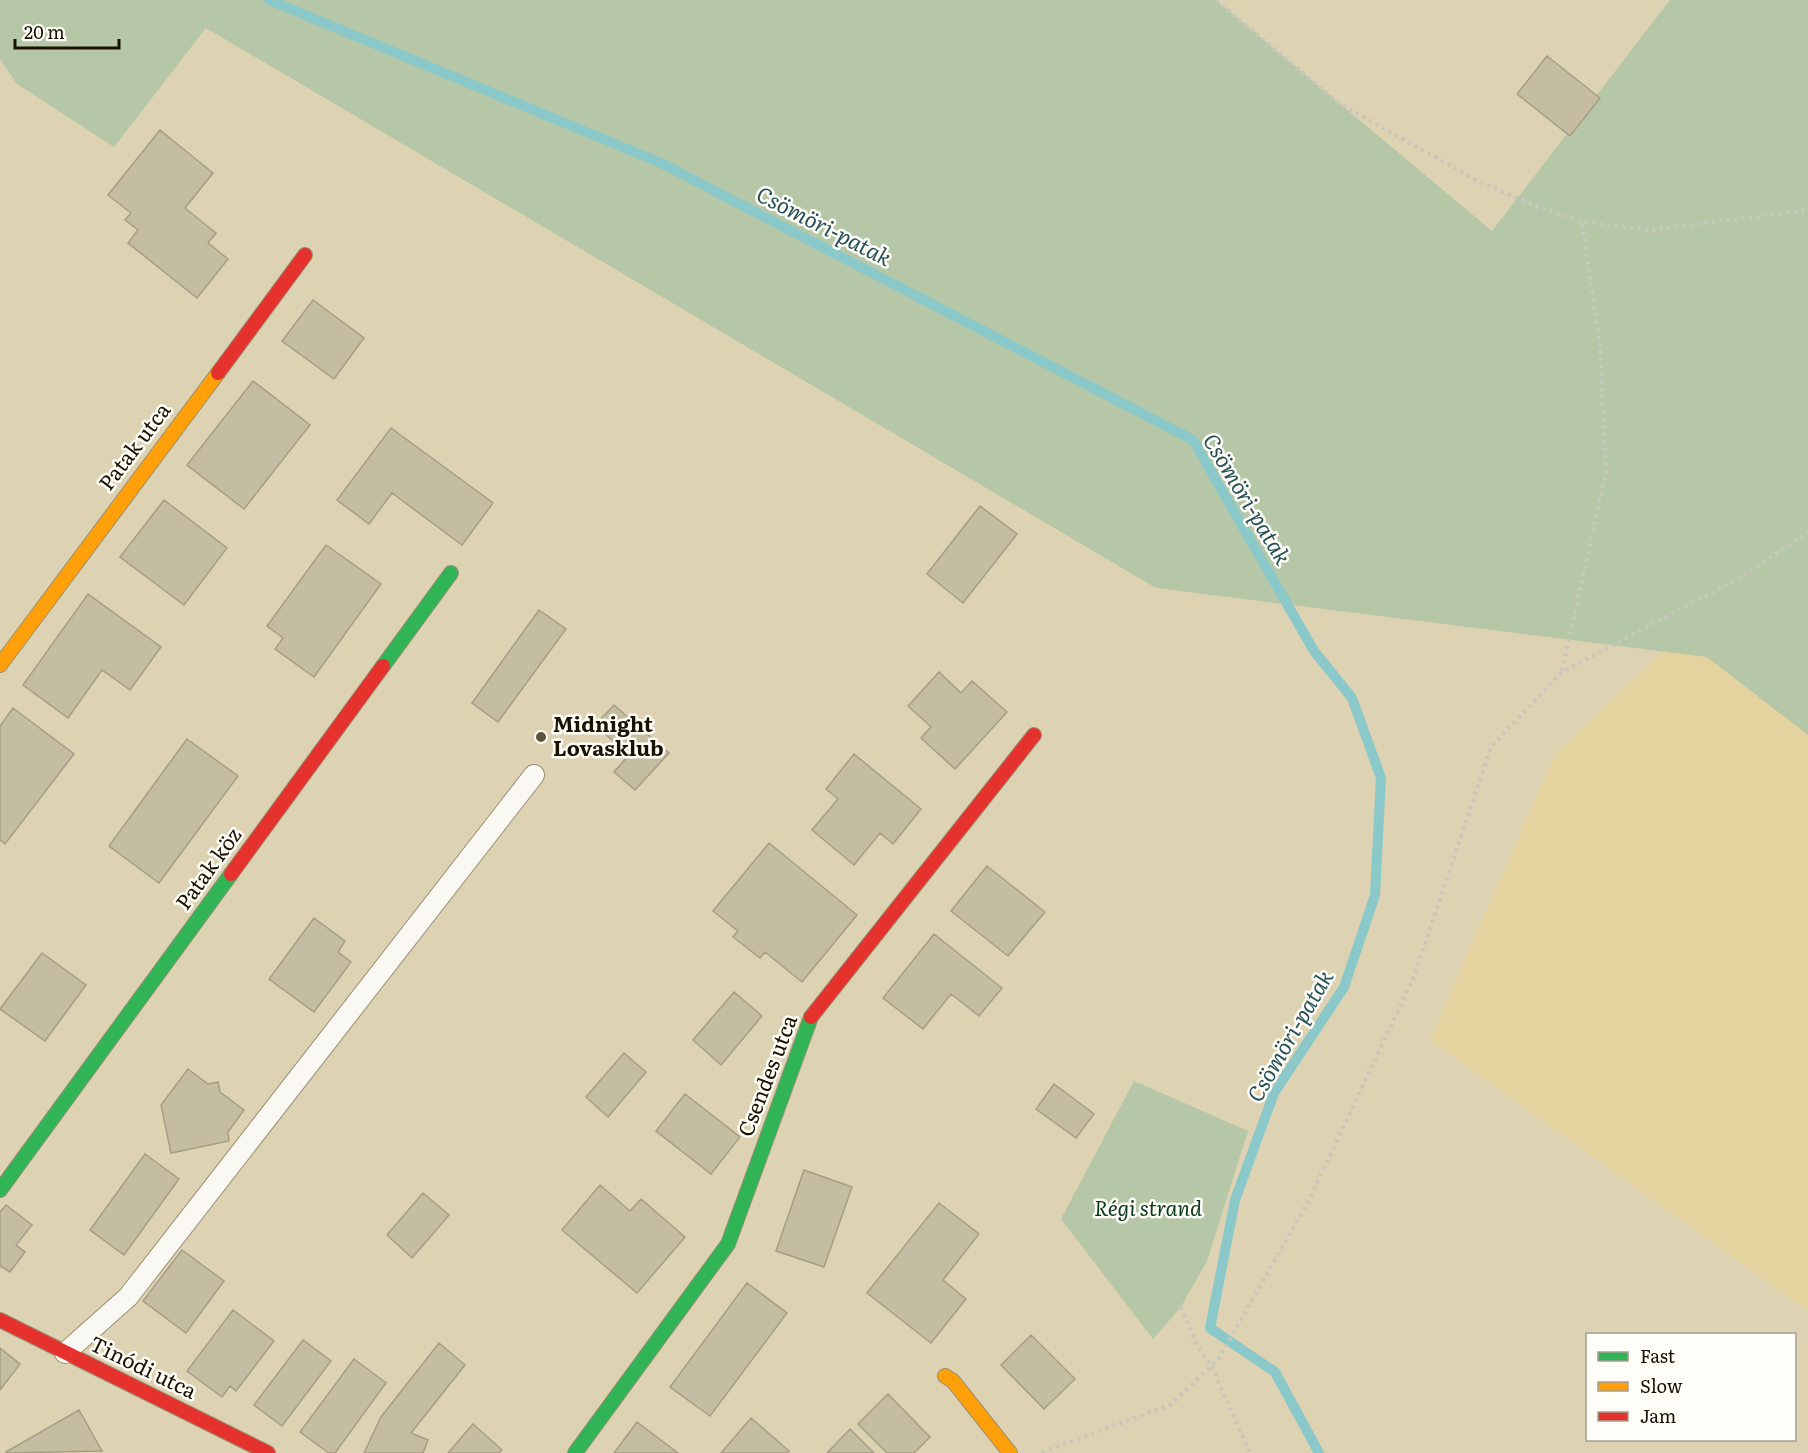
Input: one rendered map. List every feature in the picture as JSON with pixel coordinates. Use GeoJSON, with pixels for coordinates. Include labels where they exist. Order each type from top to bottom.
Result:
{"type":"FeatureCollection","features":[{"type":"Feature","properties":{"kind":"street","name":"Patak utca"},"geometry":{"type":"LineString","coordinates":[[0,665],[305,255]]}},
{"type":"Feature","properties":{"kind":"street","name":"Patak köz"},"geometry":{"type":"LineString","coordinates":[[0,1190],[451,573]]}},
{"type":"Feature","properties":{"kind":"street","name":"Csendes utca"},"geometry":{"type":"LineString","coordinates":[[575,1453],[728,1244],[810,1018],[1034,735]]}},
{"type":"Feature","properties":{"kind":"street","name":"Tinódi utca"},"geometry":{"type":"LineString","coordinates":[[0,1320],[268,1453]]}},
{"type":"Feature","properties":{"kind":"street"},"geometry":{"type":"LineString","coordinates":[[945,1376],[953,1381],[1010,1453]]}},
{"type":"Feature","properties":{"kind":"lane"},"geometry":{"type":"LineString","coordinates":[[65,1353],[128,1297],[534,775]]}},
{"type":"Feature","properties":{"kind":"path"},"geometry":{"type":"LineString","coordinates":[[1216,0],[1340,104],[1482,183],[1536,206],[1582,222],[1651,230],[1808,210]]}},
{"type":"Feature","properties":{"kind":"path"},"geometry":{"type":"LineString","coordinates":[[1562,672],[1606,472],[1600,345],[1582,222]]}},
{"type":"Feature","properties":{"kind":"path"},"geometry":{"type":"LineString","coordinates":[[1041,1453],[1170,1405],[1218,1360],[1310,1198],[1413,979],[1491,747],[1562,672],[1741,577],[1808,532]]}},
{"type":"Feature","properties":{"kind":"path"},"geometry":{"type":"LineString","coordinates":[[1181,1307],[1198,1347],[1212,1368],[1250,1453]]}},
{"type":"Feature","properties":{"kind":"shaded area"},"geometry":{"type":"Polygon","coordinates":[[[1663,651],[1707,657],[1808,735],[1808,1311],[1430,1040],[1555,754],[1663,651]]]}},
{"type":"Feature","properties":{"kind":"green space"},"geometry":{"type":"Polygon","coordinates":[[[0,0],[1216,0],[1492,231],[1670,0],[1808,0],[1808,735],[1707,657],[1156,588],[206,28],[114,147],[17,84],[0,59],[0,0]]]}},
{"type":"Feature","properties":{"kind":"green space","name":"Régi strand"},"geometry":{"type":"Polygon","coordinates":[[[1134,1081],[1248,1131],[1207,1261],[1181,1307],[1153,1339],[1061,1219],[1134,1081]]]}},
{"type":"Feature","properties":{"kind":"building"},"geometry":{"type":"Polygon","coordinates":[[[1547,56],[1600,98],[1570,136],[1517,94],[1547,56]]]}},
{"type":"Feature","properties":{"kind":"building"},"geometry":{"type":"Polygon","coordinates":[[[160,130],[213,173],[185,208],[216,233],[208,243],[228,259],[197,298],[128,243],[138,230],[125,220],[131,213],[108,195],[160,130]]]}},
{"type":"Feature","properties":{"kind":"building"},"geometry":{"type":"Polygon","coordinates":[[[313,300],[364,338],[334,379],[282,341],[313,300]]]}},
{"type":"Feature","properties":{"kind":"building"},"geometry":{"type":"Polygon","coordinates":[[[253,381],[310,425],[244,509],[187,465],[253,381]]]}},
{"type":"Feature","properties":{"kind":"building"},"geometry":{"type":"Polygon","coordinates":[[[391,428],[493,503],[462,545],[392,493],[369,524],[337,500],[391,428]]]}},
{"type":"Feature","properties":{"kind":"building"},"geometry":{"type":"Polygon","coordinates":[[[164,500],[227,548],[184,605],[120,557],[164,500]]]}},
{"type":"Feature","properties":{"kind":"building"},"geometry":{"type":"Polygon","coordinates":[[[980,506],[1017,534],[963,603],[927,574],[980,506]]]}},
{"type":"Feature","properties":{"kind":"building"},"geometry":{"type":"Polygon","coordinates":[[[326,545],[381,584],[314,677],[275,649],[283,638],[267,626],[326,545]]]}},
{"type":"Feature","properties":{"kind":"building"},"geometry":{"type":"Polygon","coordinates":[[[88,594],[161,647],[130,690],[102,670],[68,718],[23,685],[88,594]]]}},
{"type":"Feature","properties":{"kind":"building"},"geometry":{"type":"Polygon","coordinates":[[[539,610],[566,629],[498,722],[472,703],[539,610]]]}},
{"type":"Feature","properties":{"kind":"building"},"geometry":{"type":"Polygon","coordinates":[[[939,672],[961,693],[972,681],[1007,712],[955,769],[921,738],[931,727],[908,706],[939,672]]]}},
{"type":"Feature","properties":{"kind":"building"},"geometry":{"type":"Polygon","coordinates":[[[614,705],[669,753],[635,790],[614,772],[629,755],[595,725],[614,705]]]}},
{"type":"Feature","properties":{"kind":"building"},"geometry":{"type":"Polygon","coordinates":[[[13,708],[74,754],[5,844],[0,840],[0,726],[13,708]]]}},
{"type":"Feature","properties":{"kind":"building"},"geometry":{"type":"Polygon","coordinates":[[[187,739],[238,776],[159,883],[109,846],[187,739]]]}},
{"type":"Feature","properties":{"kind":"building"},"geometry":{"type":"Polygon","coordinates":[[[854,754],[921,809],[893,844],[880,833],[854,865],[812,830],[838,799],[826,789],[854,754]]]}},
{"type":"Feature","properties":{"kind":"building"},"geometry":{"type":"Polygon","coordinates":[[[769,843],[857,915],[802,982],[765,952],[760,958],[733,937],[738,931],[713,911],[769,843]]]}},
{"type":"Feature","properties":{"kind":"building"},"geometry":{"type":"Polygon","coordinates":[[[987,866],[1045,912],[1008,956],[951,911],[987,866]]]}},
{"type":"Feature","properties":{"kind":"building"},"geometry":{"type":"Polygon","coordinates":[[[314,918],[345,941],[338,952],[351,962],[314,1012],[269,979],[314,918]]]}},
{"type":"Feature","properties":{"kind":"building"},"geometry":{"type":"Polygon","coordinates":[[[934,934],[1002,988],[979,1016],[951,994],[923,1029],[883,998],[934,934]]]}},
{"type":"Feature","properties":{"kind":"building"},"geometry":{"type":"Polygon","coordinates":[[[42,953],[86,985],[45,1041],[0,1009],[42,953]]]}},
{"type":"Feature","properties":{"kind":"building"},"geometry":{"type":"Polygon","coordinates":[[[734,992],[762,1016],[721,1065],[693,1040],[734,992]]]}},
{"type":"Feature","properties":{"kind":"building"},"geometry":{"type":"Polygon","coordinates":[[[624,1053],[646,1072],[608,1117],[586,1097],[624,1053]]]}},
{"type":"Feature","properties":{"kind":"building"},"geometry":{"type":"Polygon","coordinates":[[[188,1069],[208,1084],[218,1082],[220,1092],[244,1110],[228,1132],[229,1141],[171,1153],[161,1105],[188,1069]]]}},
{"type":"Feature","properties":{"kind":"building"},"geometry":{"type":"Polygon","coordinates":[[[1054,1084],[1094,1114],[1076,1138],[1036,1109],[1054,1084]]]}},
{"type":"Feature","properties":{"kind":"building"},"geometry":{"type":"Polygon","coordinates":[[[685,1094],[740,1137],[711,1174],[656,1131],[685,1094]]]}},
{"type":"Feature","properties":{"kind":"building"},"geometry":{"type":"Polygon","coordinates":[[[145,1154],[179,1179],[124,1255],[90,1230],[145,1154]]]}},
{"type":"Feature","properties":{"kind":"building"},"geometry":{"type":"Polygon","coordinates":[[[804,1170],[852,1187],[824,1267],[776,1251],[804,1170]]]}},
{"type":"Feature","properties":{"kind":"building"},"geometry":{"type":"Polygon","coordinates":[[[600,1185],[630,1211],[641,1199],[685,1237],[637,1293],[562,1230],[600,1185]]]}},
{"type":"Feature","properties":{"kind":"building"},"geometry":{"type":"Polygon","coordinates":[[[423,1193],[449,1215],[412,1258],[387,1235],[423,1193]]]}},
{"type":"Feature","properties":{"kind":"building"},"geometry":{"type":"Polygon","coordinates":[[[939,1203],[979,1234],[943,1280],[966,1299],[931,1343],[867,1293],[939,1203]]]}},
{"type":"Feature","properties":{"kind":"building"},"geometry":{"type":"Polygon","coordinates":[[[6,1205],[32,1225],[16,1245],[25,1252],[10,1272],[0,1266],[0,1212],[6,1205]]]}},
{"type":"Feature","properties":{"kind":"building"},"geometry":{"type":"Polygon","coordinates":[[[182,1250],[224,1281],[186,1333],[143,1301],[182,1250]]]}},
{"type":"Feature","properties":{"kind":"building"},"geometry":{"type":"Polygon","coordinates":[[[747,1283],[787,1313],[710,1416],[670,1387],[747,1283]]]}},
{"type":"Feature","properties":{"kind":"building"},"geometry":{"type":"Polygon","coordinates":[[[233,1310],[274,1341],[236,1391],[230,1386],[222,1397],[187,1371],[233,1310]]]}},
{"type":"Feature","properties":{"kind":"building"},"geometry":{"type":"Polygon","coordinates":[[[1031,1335],[1075,1379],[1044,1409],[1001,1365],[1031,1335]]]}},
{"type":"Feature","properties":{"kind":"building"},"geometry":{"type":"Polygon","coordinates":[[[303,1340],[331,1361],[282,1426],[254,1405],[303,1340]]]}},
{"type":"Feature","properties":{"kind":"building"},"geometry":{"type":"Polygon","coordinates":[[[439,1343],[465,1365],[411,1433],[428,1440],[423,1453],[364,1453],[381,1417],[439,1343]]]}},
{"type":"Feature","properties":{"kind":"building"},"geometry":{"type":"Polygon","coordinates":[[[0,1348],[20,1364],[0,1390],[0,1348]]]}},
{"type":"Feature","properties":{"kind":"building"},"geometry":{"type":"Polygon","coordinates":[[[354,1359],[386,1383],[335,1453],[329,1453],[300,1432],[354,1359]]]}},
{"type":"Feature","properties":{"kind":"building"},"geometry":{"type":"Polygon","coordinates":[[[888,1394],[930,1437],[914,1453],[887,1453],[858,1424],[888,1394]]]}},
{"type":"Feature","properties":{"kind":"building"},"geometry":{"type":"Polygon","coordinates":[[[79,1410],[102,1451],[6,1452],[79,1410]]]}},
{"type":"Feature","properties":{"kind":"building"},"geometry":{"type":"Polygon","coordinates":[[[751,1418],[789,1451],[787,1453],[721,1453],[751,1418]]]}},
{"type":"Feature","properties":{"kind":"building"},"geometry":{"type":"Polygon","coordinates":[[[637,1422],[678,1453],[614,1453],[637,1422]]]}},
{"type":"Feature","properties":{"kind":"building"},"geometry":{"type":"Polygon","coordinates":[[[473,1424],[502,1450],[499,1453],[448,1453],[473,1424]]]}},
{"type":"Feature","properties":{"kind":"building"},"geometry":{"type":"Polygon","coordinates":[[[850,1429],[874,1453],[827,1453],[850,1429]]]}},
{"type":"Feature","properties":{"kind":"waterway","name":"Csömöri-patak"},"geometry":{"type":"LineString","coordinates":[[269,0],[661,163],[1193,440],[1314,651],[1352,698],[1381,778],[1375,895],[1344,987],[1274,1093],[1235,1200],[1210,1328],[1275,1372],[1319,1453]]}},
{"type":"Feature","properties":{"kind":"traffic: fast"},"geometry":{"type":"LineString","coordinates":[[383,666],[451,573]]}},
{"type":"Feature","properties":{"kind":"traffic: fast"},"geometry":{"type":"LineString","coordinates":[[0,1190],[231,874]]}},
{"type":"Feature","properties":{"kind":"traffic: fast"},"geometry":{"type":"LineString","coordinates":[[575,1453],[728,1244],[811,1017]]}},
{"type":"Feature","properties":{"kind":"traffic: slow"},"geometry":{"type":"LineString","coordinates":[[0,665],[218,373]]}},
{"type":"Feature","properties":{"kind":"traffic: slow"},"geometry":{"type":"LineString","coordinates":[[945,1376],[953,1381],[1010,1453]]}},
{"type":"Feature","properties":{"kind":"traffic: jam"},"geometry":{"type":"LineString","coordinates":[[218,373],[305,255]]}},
{"type":"Feature","properties":{"kind":"traffic: jam"},"geometry":{"type":"LineString","coordinates":[[231,874],[383,666]]}},
{"type":"Feature","properties":{"kind":"traffic: jam"},"geometry":{"type":"LineString","coordinates":[[811,1017],[1034,735]]}},
{"type":"Feature","properties":{"kind":"traffic: jam"},"geometry":{"type":"LineString","coordinates":[[0,1320],[268,1453]]}},
{"type":"Feature","properties":{"kind":"place","name":"Midnight Lovasklub"},"geometry":{"type":"Point","coordinates":[541,737]}}]}
